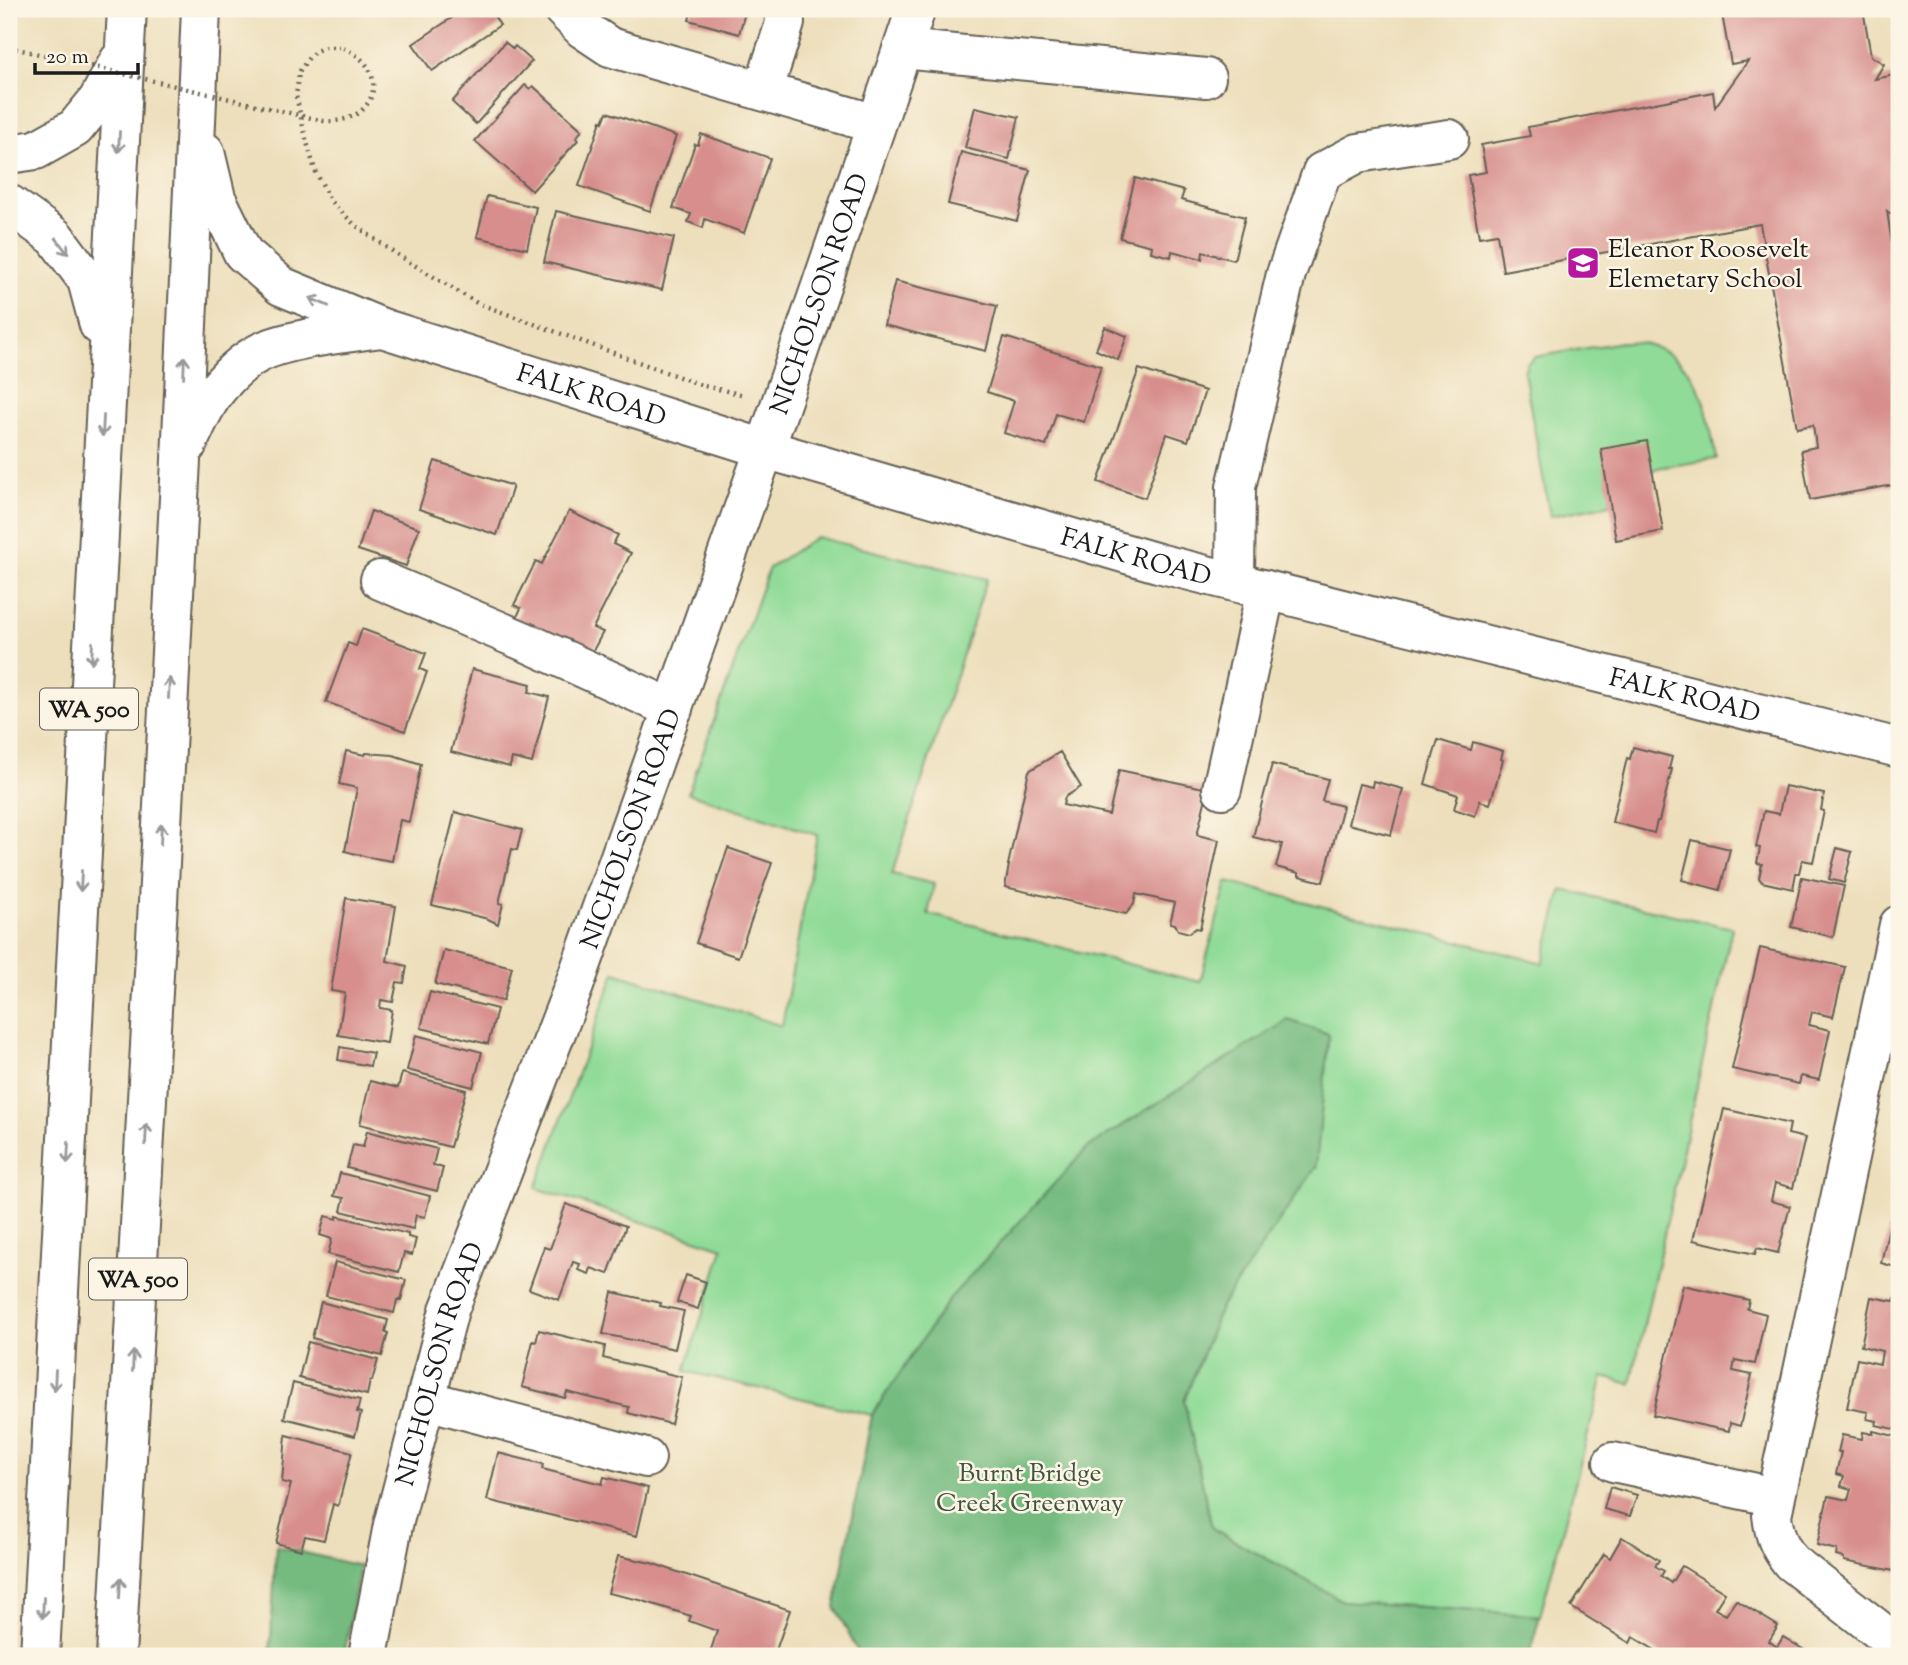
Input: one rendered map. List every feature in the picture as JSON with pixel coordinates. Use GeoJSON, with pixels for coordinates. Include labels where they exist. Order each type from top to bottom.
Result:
{"type":"FeatureCollection","features":[{"type":"Feature","properties":{"kind":"main road","name":"WA 500"},"geometry":{"type":"LineString","coordinates":[[40,1656],[127,9]]}},
{"type":"Feature","properties":{"kind":"main road","name":"WA 500"},"geometry":{"type":"LineString","coordinates":[[116,1656],[181,460],[201,9]]}},
{"type":"Feature","properties":{"kind":"main road"},"geometry":{"type":"LineString","coordinates":[[763,91],[785,23],[783,9]]}},
{"type":"Feature","properties":{"kind":"main road","name":"NICHOLSON ROAD"},"geometry":{"type":"LineString","coordinates":[[368,1656],[393,1525],[449,1310],[574,986],[765,449],[916,9]]}},
{"type":"Feature","properties":{"kind":"main road"},"geometry":{"type":"LineString","coordinates":[[573,19],[610,47],[876,124]]}},
{"type":"Feature","properties":{"kind":"main road"},"geometry":{"type":"LineString","coordinates":[[902,48],[1206,78]]}},
{"type":"Feature","properties":{"kind":"main road"},"geometry":{"type":"LineString","coordinates":[[9,154],[36,150],[75,128],[98,100],[124,49]]}},
{"type":"Feature","properties":{"kind":"main road","name":"FALK ROAD"},"geometry":{"type":"LineString","coordinates":[[195,110],[216,198],[243,253],[281,286],[382,328],[765,449],[1158,563],[1899,748]]}},
{"type":"Feature","properties":{"kind":"main road"},"geometry":{"type":"LineString","coordinates":[[1222,789],[1250,586],[1237,487],[1286,274],[1322,172],[1358,153],[1449,139]]}},
{"type":"Feature","properties":{"kind":"main road"},"geometry":{"type":"LineString","coordinates":[[9,204],[55,237],[88,280],[107,358]]}},
{"type":"Feature","properties":{"kind":"main road"},"geometry":{"type":"LineString","coordinates":[[181,460],[206,405],[217,390],[239,367],[260,353],[290,343],[382,328]]}},
{"type":"Feature","properties":{"kind":"main road"},"geometry":{"type":"LineString","coordinates":[[380,580],[673,709]]}},
{"type":"Feature","properties":{"kind":"main road"},"geometry":{"type":"LineString","coordinates":[[1899,925],[1772,1515],[1780,1548],[1791,1562],[1899,1646]]}},
{"type":"Feature","properties":{"kind":"main road"},"geometry":{"type":"LineString","coordinates":[[426,1400],[646,1458]]}},
{"type":"Feature","properties":{"kind":"main road"},"geometry":{"type":"LineString","coordinates":[[1612,1462],[1775,1497]]}},
{"type":"Feature","properties":{"kind":"path"},"geometry":{"type":"LineString","coordinates":[[9,47],[311,118],[337,122],[359,113],[367,106],[372,96],[371,71],[354,52],[340,47],[326,47],[316,51],[299,72],[296,96],[306,139],[315,170],[331,202],[355,225],[396,254],[477,303],[704,386],[781,403]]}},
{"type":"Feature","properties":{"kind":"green space"},"geometry":{"type":"Polygon","coordinates":[[[1622,342],[1646,344],[1667,353],[1692,376],[1705,407],[1716,459],[1657,468],[1610,504],[1550,516],[1524,372],[1527,363],[1535,357],[1622,342]]]}},
{"type":"Feature","properties":{"kind":"green space"},"geometry":{"type":"Polygon","coordinates":[[[816,537],[987,579],[892,874],[934,884],[928,914],[1200,982],[1227,882],[1543,963],[1562,890],[1732,928],[1631,1384],[1603,1377],[1540,1616],[1343,1601],[1212,1528],[1184,1401],[1221,1306],[1316,1167],[950,1298],[872,1415],[685,1371],[723,1248],[536,1188],[615,972],[782,1026],[817,835],[688,793],[769,568],[816,537]]]}},
{"type":"Feature","properties":{"kind":"green space","name":"Burnt Bridge Creek Greenway"},"geometry":{"type":"Polygon","coordinates":[[[1288,1020],[1329,1034],[1316,1167],[1221,1306],[1184,1401],[1212,1528],[1343,1601],[1540,1616],[1529,1656],[860,1656],[835,1607],[872,1415],[950,1298],[1087,1148],[1288,1020]]]}},
{"type":"Feature","properties":{"kind":"green space"},"geometry":{"type":"Polygon","coordinates":[[[276,1546],[360,1566],[344,1656],[270,1656],[276,1546]]]}},
{"type":"Feature","properties":{"kind":"building"},"geometry":{"type":"Polygon","coordinates":[[[465,9],[489,9],[500,25],[432,71],[413,44],[465,9]]]}},
{"type":"Feature","properties":{"kind":"building"},"geometry":{"type":"Polygon","coordinates":[[[692,9],[746,9],[739,34],[689,20],[692,9]]]}},
{"type":"Feature","properties":{"kind":"building"},"geometry":{"type":"Polygon","coordinates":[[[1721,9],[1863,9],[1871,56],[1884,64],[1875,79],[1899,74],[1899,220],[1887,211],[1893,250],[1899,249],[1899,484],[1810,500],[1801,450],[1816,447],[1813,425],[1797,428],[1760,224],[1503,271],[1497,234],[1479,237],[1468,175],[1486,172],[1481,145],[1530,136],[1528,127],[1713,92],[1715,107],[1748,61],[1731,64],[1721,9]]]}},
{"type":"Feature","properties":{"kind":"building"},"geometry":{"type":"Polygon","coordinates":[[[505,42],[513,49],[515,46],[532,61],[476,124],[452,102],[505,42]]]}},
{"type":"Feature","properties":{"kind":"building"},"geometry":{"type":"Polygon","coordinates":[[[525,85],[530,89],[533,86],[582,130],[576,138],[578,140],[532,191],[475,141],[525,85]]]}},
{"type":"Feature","properties":{"kind":"building"},"geometry":{"type":"Polygon","coordinates":[[[975,107],[1019,117],[1009,159],[965,148],[975,107]]]}},
{"type":"Feature","properties":{"kind":"building"},"geometry":{"type":"Polygon","coordinates":[[[607,112],[676,136],[650,211],[579,186],[601,121],[603,122],[607,112]]]}},
{"type":"Feature","properties":{"kind":"building"},"geometry":{"type":"Polygon","coordinates":[[[701,134],[770,158],[744,233],[705,219],[703,228],[688,222],[691,214],[673,208],[701,134]]]}},
{"type":"Feature","properties":{"kind":"building"},"geometry":{"type":"Polygon","coordinates":[[[961,152],[1030,170],[1017,221],[948,204],[961,152]]]}},
{"type":"Feature","properties":{"kind":"building"},"geometry":{"type":"Polygon","coordinates":[[[1135,178],[1184,191],[1181,200],[1245,217],[1234,260],[1203,252],[1202,259],[1172,251],[1171,257],[1151,252],[1152,246],[1120,238],[1135,178]]]}},
{"type":"Feature","properties":{"kind":"building"},"geometry":{"type":"Polygon","coordinates":[[[487,196],[536,207],[527,249],[477,237],[487,196]]]}},
{"type":"Feature","properties":{"kind":"building"},"geometry":{"type":"Polygon","coordinates":[[[556,211],[674,238],[662,290],[544,262],[556,211]]]}},
{"type":"Feature","properties":{"kind":"building"},"geometry":{"type":"Polygon","coordinates":[[[895,281],[997,306],[986,351],[884,325],[895,281]]]}},
{"type":"Feature","properties":{"kind":"building"},"geometry":{"type":"Polygon","coordinates":[[[1105,327],[1127,336],[1118,360],[1096,350],[1105,327]]]}},
{"type":"Feature","properties":{"kind":"building"},"geometry":{"type":"Polygon","coordinates":[[[1004,337],[1101,366],[1084,422],[1056,414],[1046,446],[1004,433],[1014,401],[987,392],[1004,337]]]}},
{"type":"Feature","properties":{"kind":"building"},"geometry":{"type":"Polygon","coordinates":[[[1139,369],[1205,391],[1188,441],[1167,434],[1145,498],[1098,482],[1139,369]]]}},
{"type":"Feature","properties":{"kind":"building"},"geometry":{"type":"Polygon","coordinates":[[[1647,441],[1663,531],[1616,540],[1601,449],[1647,441]]]}},
{"type":"Feature","properties":{"kind":"building"},"geometry":{"type":"Polygon","coordinates":[[[435,461],[513,486],[497,535],[419,509],[435,461]]]}},
{"type":"Feature","properties":{"kind":"building"},"geometry":{"type":"Polygon","coordinates":[[[371,511],[419,528],[406,566],[358,550],[371,511]]]}},
{"type":"Feature","properties":{"kind":"building"},"geometry":{"type":"Polygon","coordinates":[[[569,511],[618,535],[613,544],[631,553],[593,628],[603,632],[588,660],[512,628],[521,608],[514,605],[536,561],[542,564],[569,511]]]}},
{"type":"Feature","properties":{"kind":"building"},"geometry":{"type":"Polygon","coordinates":[[[362,629],[426,653],[420,669],[427,672],[405,731],[326,702],[348,643],[356,646],[362,629]]]}},
{"type":"Feature","properties":{"kind":"building"},"geometry":{"type":"Polygon","coordinates":[[[472,669],[531,684],[529,692],[549,697],[532,763],[512,758],[510,767],[451,752],[472,669]]]}},
{"type":"Feature","properties":{"kind":"building"},"geometry":{"type":"Polygon","coordinates":[[[1438,740],[1471,750],[1473,742],[1503,751],[1503,760],[1490,804],[1480,801],[1475,816],[1454,809],[1458,795],[1425,784],[1438,740]]]}},
{"type":"Feature","properties":{"kind":"building"},"geometry":{"type":"Polygon","coordinates":[[[1633,747],[1672,757],[1669,769],[1672,769],[1654,833],[1612,822],[1627,758],[1630,759],[1633,747]]]}},
{"type":"Feature","properties":{"kind":"building"},"geometry":{"type":"Polygon","coordinates":[[[346,751],[365,755],[393,755],[421,764],[409,822],[400,820],[392,861],[345,851],[357,788],[339,784],[346,751]]]}},
{"type":"Feature","properties":{"kind":"building"},"geometry":{"type":"Polygon","coordinates":[[[1060,752],[1081,787],[1065,797],[1063,805],[1109,815],[1119,770],[1208,789],[1197,835],[1219,840],[1200,929],[1196,928],[1189,933],[1178,930],[1175,924],[1170,923],[1175,903],[1136,894],[1134,904],[1126,914],[1005,887],[1029,771],[1060,752]]]}},
{"type":"Feature","properties":{"kind":"building"},"geometry":{"type":"Polygon","coordinates":[[[1272,764],[1328,779],[1322,801],[1343,806],[1323,882],[1276,867],[1282,844],[1253,837],[1272,764]]]}},
{"type":"Feature","properties":{"kind":"building"},"geometry":{"type":"Polygon","coordinates":[[[1373,781],[1403,789],[1391,835],[1348,824],[1359,784],[1372,787],[1373,781]]]}},
{"type":"Feature","properties":{"kind":"building"},"geometry":{"type":"Polygon","coordinates":[[[1785,786],[1824,794],[1821,810],[1824,811],[1813,862],[1802,860],[1793,889],[1762,882],[1759,878],[1762,864],[1757,863],[1760,848],[1756,847],[1764,811],[1779,814],[1785,786]]]}},
{"type":"Feature","properties":{"kind":"building"},"geometry":{"type":"Polygon","coordinates":[[[455,812],[522,830],[517,850],[512,849],[499,903],[503,904],[498,924],[432,905],[455,812]]]}},
{"type":"Feature","properties":{"kind":"building"},"geometry":{"type":"Polygon","coordinates":[[[1692,840],[1730,849],[1720,890],[1682,880],[1692,840]]]}},
{"type":"Feature","properties":{"kind":"building"},"geometry":{"type":"Polygon","coordinates":[[[728,848],[772,863],[738,957],[696,943],[728,848]]]}},
{"type":"Feature","properties":{"kind":"building"},"geometry":{"type":"Polygon","coordinates":[[[1837,848],[1852,852],[1844,883],[1829,879],[1837,848]]]}},
{"type":"Feature","properties":{"kind":"building"},"geometry":{"type":"Polygon","coordinates":[[[1802,877],[1844,886],[1833,937],[1791,927],[1802,877]]]}},
{"type":"Feature","properties":{"kind":"building"},"geometry":{"type":"Polygon","coordinates":[[[346,898],[396,906],[387,961],[407,966],[404,983],[397,982],[393,1002],[381,1000],[380,1008],[392,1010],[387,1043],[338,1035],[345,993],[331,991],[346,898]]]}},
{"type":"Feature","properties":{"kind":"building"},"geometry":{"type":"Polygon","coordinates":[[[1760,948],[1845,967],[1833,1017],[1812,1012],[1809,1025],[1830,1030],[1819,1080],[1801,1076],[1799,1084],[1732,1069],[1760,948]]]}},
{"type":"Feature","properties":{"kind":"building"},"geometry":{"type":"Polygon","coordinates":[[[444,950],[512,967],[503,1001],[435,984],[444,950]]]}},
{"type":"Feature","properties":{"kind":"building"},"geometry":{"type":"Polygon","coordinates":[[[430,992],[497,1009],[488,1044],[421,1028],[430,992]]]}},
{"type":"Feature","properties":{"kind":"building"},"geometry":{"type":"Polygon","coordinates":[[[416,1035],[482,1052],[473,1087],[407,1070],[416,1035]]]}},
{"type":"Feature","properties":{"kind":"building"},"geometry":{"type":"Polygon","coordinates":[[[340,1047],[373,1053],[370,1066],[338,1060],[340,1047]]]}},
{"type":"Feature","properties":{"kind":"building"},"geometry":{"type":"Polygon","coordinates":[[[402,1073],[466,1090],[450,1147],[360,1124],[370,1081],[398,1088],[402,1073]]]}},
{"type":"Feature","properties":{"kind":"building"},"geometry":{"type":"Polygon","coordinates":[[[1724,1109],[1790,1124],[1788,1134],[1805,1138],[1793,1188],[1775,1183],[1771,1201],[1790,1206],[1778,1253],[1757,1248],[1755,1254],[1693,1240],[1724,1109]]]}},
{"type":"Feature","properties":{"kind":"building"},"geometry":{"type":"Polygon","coordinates":[[[367,1131],[437,1149],[433,1165],[443,1168],[437,1191],[347,1168],[353,1145],[363,1147],[367,1131]]]}},
{"type":"Feature","properties":{"kind":"building"},"geometry":{"type":"Polygon","coordinates":[[[340,1173],[430,1196],[425,1217],[416,1215],[413,1229],[341,1211],[344,1198],[334,1196],[340,1173]]]}},
{"type":"Feature","properties":{"kind":"building"},"geometry":{"type":"Polygon","coordinates":[[[566,1204],[626,1226],[608,1274],[591,1268],[589,1274],[578,1270],[580,1264],[573,1262],[559,1300],[529,1289],[544,1247],[550,1249],[566,1204]]]}},
{"type":"Feature","properties":{"kind":"building"},"geometry":{"type":"Polygon","coordinates":[[[1892,1214],[1899,1216],[1899,1268],[1881,1263],[1892,1214]]]}},
{"type":"Feature","properties":{"kind":"building"},"geometry":{"type":"Polygon","coordinates":[[[325,1216],[337,1219],[337,1216],[408,1234],[408,1237],[416,1239],[412,1255],[404,1253],[399,1272],[328,1254],[332,1239],[320,1235],[325,1216]]]}},
{"type":"Feature","properties":{"kind":"building"},"geometry":{"type":"Polygon","coordinates":[[[335,1262],[406,1280],[401,1300],[397,1300],[394,1313],[326,1296],[335,1262]]]}},
{"type":"Feature","properties":{"kind":"building"},"geometry":{"type":"Polygon","coordinates":[[[686,1275],[706,1282],[698,1309],[677,1302],[686,1275]]]}},
{"type":"Feature","properties":{"kind":"building"},"geometry":{"type":"Polygon","coordinates":[[[1683,1285],[1749,1300],[1747,1309],[1766,1314],[1755,1364],[1735,1360],[1733,1371],[1752,1375],[1740,1426],[1730,1423],[1729,1431],[1653,1415],[1683,1285]]]}},
{"type":"Feature","properties":{"kind":"building"},"geometry":{"type":"Polygon","coordinates":[[[612,1292],[684,1311],[675,1349],[603,1334],[612,1292]]]}},
{"type":"Feature","properties":{"kind":"building"},"geometry":{"type":"Polygon","coordinates":[[[1896,1295],[1899,1296],[1899,1430],[1876,1425],[1877,1421],[1867,1419],[1868,1412],[1847,1408],[1857,1359],[1880,1364],[1882,1351],[1861,1346],[1871,1297],[1894,1301],[1896,1295]]]}},
{"type":"Feature","properties":{"kind":"building"},"geometry":{"type":"Polygon","coordinates":[[[321,1302],[388,1320],[385,1332],[388,1333],[382,1356],[312,1338],[321,1302]]]}},
{"type":"Feature","properties":{"kind":"building"},"geometry":{"type":"Polygon","coordinates":[[[539,1330],[605,1346],[603,1358],[682,1377],[671,1424],[628,1413],[629,1407],[567,1392],[565,1398],[522,1387],[533,1341],[536,1342],[539,1330]]]}},
{"type":"Feature","properties":{"kind":"building"},"geometry":{"type":"Polygon","coordinates":[[[308,1342],[378,1360],[367,1395],[299,1378],[308,1342]]]}},
{"type":"Feature","properties":{"kind":"building"},"geometry":{"type":"Polygon","coordinates":[[[293,1383],[360,1400],[357,1412],[361,1413],[355,1436],[284,1418],[293,1383]]]}},
{"type":"Feature","properties":{"kind":"building"},"geometry":{"type":"Polygon","coordinates":[[[1873,1431],[1899,1437],[1899,1572],[1844,1561],[1844,1558],[1836,1556],[1837,1550],[1817,1545],[1828,1496],[1848,1500],[1851,1489],[1841,1486],[1844,1476],[1836,1474],[1842,1435],[1862,1439],[1863,1432],[1873,1434],[1873,1431]]]}},
{"type":"Feature","properties":{"kind":"building"},"geometry":{"type":"Polygon","coordinates":[[[286,1435],[352,1452],[338,1506],[333,1504],[324,1540],[305,1536],[301,1550],[276,1543],[291,1484],[282,1482],[286,1435]]]}},
{"type":"Feature","properties":{"kind":"building"},"geometry":{"type":"Polygon","coordinates":[[[498,1453],[543,1464],[542,1469],[602,1484],[604,1477],[648,1488],[637,1536],[487,1500],[498,1453]]]}},
{"type":"Feature","properties":{"kind":"building"},"geometry":{"type":"Polygon","coordinates":[[[1610,1487],[1637,1495],[1630,1516],[1604,1509],[1610,1487]]]}},
{"type":"Feature","properties":{"kind":"building"},"geometry":{"type":"Polygon","coordinates":[[[1622,1537],[1659,1560],[1655,1566],[1664,1571],[1661,1576],[1671,1583],[1682,1566],[1725,1593],[1715,1609],[1726,1615],[1736,1600],[1778,1626],[1769,1641],[1777,1647],[1783,1637],[1814,1656],[1665,1656],[1633,1637],[1630,1643],[1571,1607],[1604,1554],[1610,1558],[1622,1537]]]}},
{"type":"Feature","properties":{"kind":"building"},"geometry":{"type":"Polygon","coordinates":[[[618,1556],[651,1563],[790,1610],[774,1656],[709,1656],[717,1631],[689,1621],[691,1616],[608,1593],[618,1556]]]}},
{"type":"Feature","properties":{"kind":"place","name":"Eleanor Roosevelt Elemetary School"},"geometry":{"type":"Point","coordinates":[1583,263]}}]}
